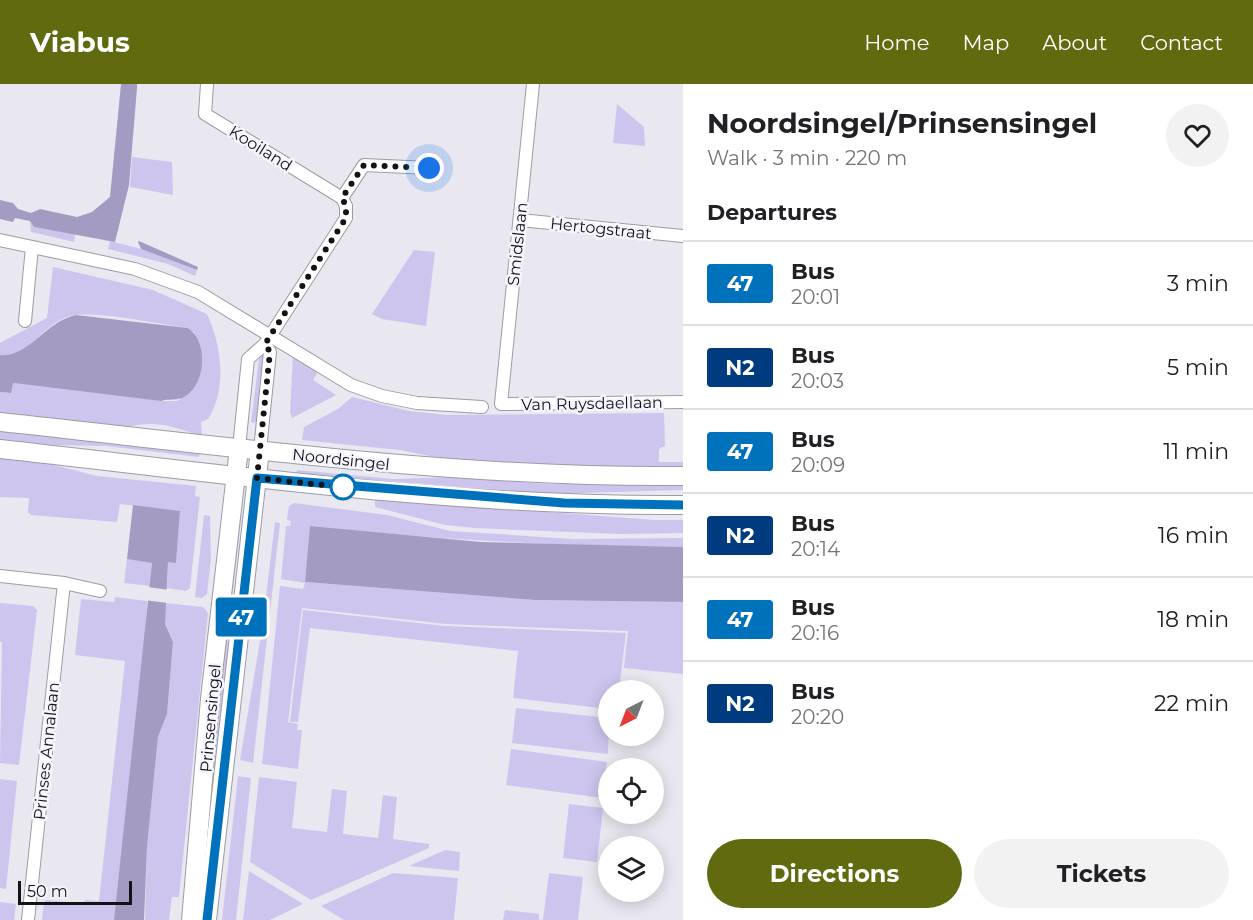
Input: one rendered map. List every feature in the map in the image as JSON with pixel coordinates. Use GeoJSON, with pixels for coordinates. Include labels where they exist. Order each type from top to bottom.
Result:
{"type":"FeatureCollection","features":[{"type":"Feature","properties":{"kind":"main road","name":"Noordsingel"},"geometry":{"type":"LineString","coordinates":[[0,422],[437,468],[528,474],[683,476]]}},
{"type":"Feature","properties":{"kind":"main road","name":"Prinsensingel"},"geometry":{"type":"LineString","coordinates":[[191,920],[210,699],[239,448]]}},
{"type":"Feature","properties":{"kind":"main road","name":"Noordsingel"},"geometry":{"type":"LineString","coordinates":[[0,449],[257,478],[564,503],[683,505]]}},
{"type":"Feature","properties":{"kind":"main road","name":"Prinsensingel"},"geometry":{"type":"LineString","coordinates":[[207,920],[260,450]]}},
{"type":"Feature","properties":{"kind":"street","name":"Kooiland"},"geometry":{"type":"LineString","coordinates":[[207,84],[205,114],[342,198]]}},
{"type":"Feature","properties":{"kind":"street","name":"Smidslaan"},"geometry":{"type":"LineString","coordinates":[[501,404],[533,84]]}},
{"type":"Feature","properties":{"kind":"street"},"geometry":{"type":"LineString","coordinates":[[268,340],[346,218],[346,206],[342,198],[364,165],[429,168]]}},
{"type":"Feature","properties":{"kind":"street","name":"Hertogstraat"},"geometry":{"type":"LineString","coordinates":[[520,220],[683,236]]}},
{"type":"Feature","properties":{"kind":"street"},"geometry":{"type":"LineString","coordinates":[[0,240],[135,269],[192,289],[268,340],[351,385],[382,396],[428,404],[482,407]]}},
{"type":"Feature","properties":{"kind":"street"},"geometry":{"type":"LineString","coordinates":[[25,321],[32,247]]}},
{"type":"Feature","properties":{"kind":"street","name":"Prinsensingel"},"geometry":{"type":"LineString","coordinates":[[239,448],[248,359],[268,340]]}},
{"type":"Feature","properties":{"kind":"street","name":"Prinsensingel"},"geometry":{"type":"LineString","coordinates":[[260,450],[270,352],[268,340]]}},
{"type":"Feature","properties":{"kind":"street","name":"Van Ruysdaellaan"},"geometry":{"type":"LineString","coordinates":[[501,404],[683,402]]}},
{"type":"Feature","properties":{"kind":"street"},"geometry":{"type":"LineString","coordinates":[[0,576],[64,583],[100,591]]}},
{"type":"Feature","properties":{"kind":"street","name":"Prinses Annalaan"},"geometry":{"type":"LineString","coordinates":[[28,920],[64,583]]}},
{"type":"Feature","properties":{"kind":"shaded area"},"geometry":{"type":"Polygon","coordinates":[[[121,84],[137,84],[137,88],[129,185],[115,242],[34,227],[30,221],[15,218],[13,222],[0,219],[0,200],[13,203],[18,209],[31,213],[40,209],[77,217],[92,212],[110,197],[121,84]]]}},
{"type":"Feature","properties":{"kind":"shaded area"},"geometry":{"type":"Polygon","coordinates":[[[617,104],[644,127],[645,146],[613,143],[617,104]]]}},
{"type":"Feature","properties":{"kind":"shaded area"},"geometry":{"type":"Polygon","coordinates":[[[132,157],[172,162],[173,195],[130,187],[132,157]]]}},
{"type":"Feature","properties":{"kind":"shaded area"},"geometry":{"type":"Polygon","coordinates":[[[30,221],[34,227],[75,234],[74,242],[31,232],[30,221]]]}},
{"type":"Feature","properties":{"kind":"shaded area"},"geometry":{"type":"Polygon","coordinates":[[[110,241],[141,249],[197,270],[195,276],[168,264],[108,249],[110,241]]]}},
{"type":"Feature","properties":{"kind":"shaded area"},"geometry":{"type":"Polygon","coordinates":[[[138,242],[198,267],[197,270],[141,249],[138,242]]]}},
{"type":"Feature","properties":{"kind":"shaded area"},"geometry":{"type":"Polygon","coordinates":[[[414,250],[435,252],[426,326],[382,319],[372,314],[414,250]]]}},
{"type":"Feature","properties":{"kind":"shaded area"},"geometry":{"type":"Polygon","coordinates":[[[53,267],[153,290],[207,314],[219,352],[220,381],[214,407],[208,419],[201,422],[202,436],[157,424],[128,427],[0,413],[0,392],[9,393],[12,383],[163,401],[177,401],[192,391],[195,333],[188,328],[116,317],[76,315],[55,323],[21,350],[0,355],[0,343],[47,318],[53,267]]]}},
{"type":"Feature","properties":{"kind":"shaded area"},"geometry":{"type":"Polygon","coordinates":[[[76,315],[188,328],[199,342],[201,351],[201,372],[198,381],[187,395],[161,401],[13,383],[11,393],[0,392],[0,355],[19,351],[55,324],[76,315]]]}},
{"type":"Feature","properties":{"kind":"shaded area"},"geometry":{"type":"Polygon","coordinates":[[[264,351],[259,423],[251,422],[259,359],[264,351]]]}},
{"type":"Feature","properties":{"kind":"shaded area"},"geometry":{"type":"Polygon","coordinates":[[[293,355],[319,370],[313,380],[336,395],[292,418],[290,412],[293,355]]]}},
{"type":"Feature","properties":{"kind":"shaded area"},"geometry":{"type":"Polygon","coordinates":[[[352,397],[409,411],[446,415],[664,413],[665,446],[659,449],[659,462],[683,462],[683,468],[501,464],[444,459],[400,450],[302,440],[304,427],[338,409],[352,397]]]}},
{"type":"Feature","properties":{"kind":"shaded area"},"geometry":{"type":"Polygon","coordinates":[[[0,429],[200,451],[199,457],[106,446],[45,445],[0,440],[0,429]]]}},
{"type":"Feature","properties":{"kind":"shaded area"},"geometry":{"type":"Polygon","coordinates":[[[0,457],[42,462],[97,476],[196,486],[195,496],[200,497],[190,588],[186,591],[167,588],[168,562],[176,562],[180,511],[120,504],[117,522],[31,515],[28,512],[29,498],[0,497],[0,457]]]}},
{"type":"Feature","properties":{"kind":"shaded area"},"geometry":{"type":"Polygon","coordinates":[[[297,470],[393,479],[456,477],[548,484],[683,484],[683,490],[546,494],[296,474],[297,470]]]}},
{"type":"Feature","properties":{"kind":"shaded area"},"geometry":{"type":"Polygon","coordinates":[[[375,499],[654,520],[683,520],[683,533],[619,534],[445,525],[375,507],[375,499]]]}},
{"type":"Feature","properties":{"kind":"shaded area"},"geometry":{"type":"Polygon","coordinates":[[[294,503],[387,515],[450,531],[574,539],[683,538],[683,547],[590,545],[450,539],[311,526],[305,582],[535,600],[683,602],[683,674],[624,668],[628,631],[446,624],[302,608],[288,722],[298,724],[297,730],[302,730],[298,769],[262,764],[280,586],[303,589],[305,583],[281,579],[286,526],[290,526],[291,521],[287,520],[289,506],[294,503]]]}},
{"type":"Feature","properties":{"kind":"shaded area"},"geometry":{"type":"Polygon","coordinates":[[[133,505],[180,511],[176,563],[168,562],[165,624],[173,642],[167,714],[158,737],[147,847],[144,920],[114,920],[152,563],[127,559],[133,505]]]}},
{"type":"Feature","properties":{"kind":"shaded area"},"geometry":{"type":"Polygon","coordinates":[[[204,515],[210,516],[211,559],[207,594],[202,598],[195,597],[204,515]]]}},
{"type":"Feature","properties":{"kind":"shaded area"},"geometry":{"type":"Polygon","coordinates":[[[235,518],[241,519],[228,633],[227,712],[216,815],[201,871],[235,518]]]}},
{"type":"Feature","properties":{"kind":"shaded area"},"geometry":{"type":"Polygon","coordinates":[[[275,522],[280,523],[253,763],[240,760],[262,629],[275,522]]]}},
{"type":"Feature","properties":{"kind":"shaded area"},"geometry":{"type":"Polygon","coordinates":[[[310,526],[481,542],[683,547],[683,602],[535,600],[305,582],[310,526]]]}},
{"type":"Feature","properties":{"kind":"shaded area"},"geometry":{"type":"Polygon","coordinates":[[[127,559],[152,562],[150,586],[124,583],[127,559]]]}},
{"type":"Feature","properties":{"kind":"shaded area"},"geometry":{"type":"Polygon","coordinates":[[[115,597],[147,601],[146,636],[114,920],[42,920],[44,902],[47,900],[84,904],[85,900],[99,901],[125,661],[75,655],[81,599],[114,602],[115,597]]]}},
{"type":"Feature","properties":{"kind":"shaded area"},"geometry":{"type":"Polygon","coordinates":[[[0,603],[33,606],[37,610],[19,765],[0,763],[2,642],[0,642],[0,603]]]}},
{"type":"Feature","properties":{"kind":"shaded area"},"geometry":{"type":"Polygon","coordinates":[[[165,603],[203,607],[208,613],[179,897],[172,897],[169,920],[145,920],[147,847],[158,737],[167,714],[173,642],[165,624],[165,603]]]}},
{"type":"Feature","properties":{"kind":"shaded area"},"geometry":{"type":"Polygon","coordinates":[[[303,610],[445,626],[626,633],[620,680],[598,680],[598,708],[513,698],[518,651],[310,628],[298,722],[290,722],[303,610]]]}},
{"type":"Feature","properties":{"kind":"shaded area"},"geometry":{"type":"Polygon","coordinates":[[[516,708],[598,717],[598,746],[608,746],[608,754],[512,743],[516,708]]]}},
{"type":"Feature","properties":{"kind":"shaded area"},"geometry":{"type":"Polygon","coordinates":[[[511,749],[598,761],[598,797],[506,785],[511,749]]]}},
{"type":"Feature","properties":{"kind":"shaded area"},"geometry":{"type":"Polygon","coordinates":[[[238,776],[251,778],[236,920],[222,920],[238,776]]]}},
{"type":"Feature","properties":{"kind":"shaded area"},"geometry":{"type":"Polygon","coordinates":[[[259,777],[297,782],[292,828],[327,832],[332,789],[347,791],[343,834],[378,838],[383,795],[397,797],[393,839],[429,844],[429,848],[311,900],[250,862],[259,777]]]}},
{"type":"Feature","properties":{"kind":"shaded area"},"geometry":{"type":"Polygon","coordinates":[[[0,779],[17,781],[6,889],[0,888],[0,779]]]}},
{"type":"Feature","properties":{"kind":"shaded area"},"geometry":{"type":"Polygon","coordinates":[[[569,804],[598,807],[598,824],[601,824],[600,836],[598,836],[597,862],[563,858],[569,804]]]}},
{"type":"Feature","properties":{"kind":"shaded area"},"geometry":{"type":"Polygon","coordinates":[[[445,850],[460,852],[459,871],[409,866],[445,850]]]}},
{"type":"Feature","properties":{"kind":"shaded area"},"geometry":{"type":"Polygon","coordinates":[[[249,871],[303,904],[270,920],[243,920],[249,871]]]}},
{"type":"Feature","properties":{"kind":"shaded area"},"geometry":{"type":"Polygon","coordinates":[[[393,873],[458,878],[454,920],[344,920],[321,906],[393,873]]]}},
{"type":"Feature","properties":{"kind":"shaded area"},"geometry":{"type":"Polygon","coordinates":[[[549,873],[583,877],[578,920],[543,920],[549,873]]]}},
{"type":"Feature","properties":{"kind":"shaded area"},"geometry":{"type":"Polygon","coordinates":[[[0,902],[16,904],[14,920],[0,920],[0,902]]]}},
{"type":"Feature","properties":{"kind":"shaded area"},"geometry":{"type":"Polygon","coordinates":[[[505,910],[539,914],[539,920],[503,920],[505,910]]]}},
{"type":"Feature","properties":{"kind":"pier"},"geometry":{"type":"Polygon","coordinates":[[[147,587],[170,590],[168,603],[144,600],[147,587]]]}},
{"type":"Feature","properties":{"kind":"bus line","name":"47"},"geometry":{"type":"LineString","coordinates":[[207,920],[257,478],[409,493],[564,503],[683,505]]}},
{"type":"Feature","properties":{"kind":"route"},"geometry":{"type":"LineString","coordinates":[[343,487],[257,478],[270,352],[265,344],[346,218],[346,206],[342,198],[364,165],[429,168]]}}]}
